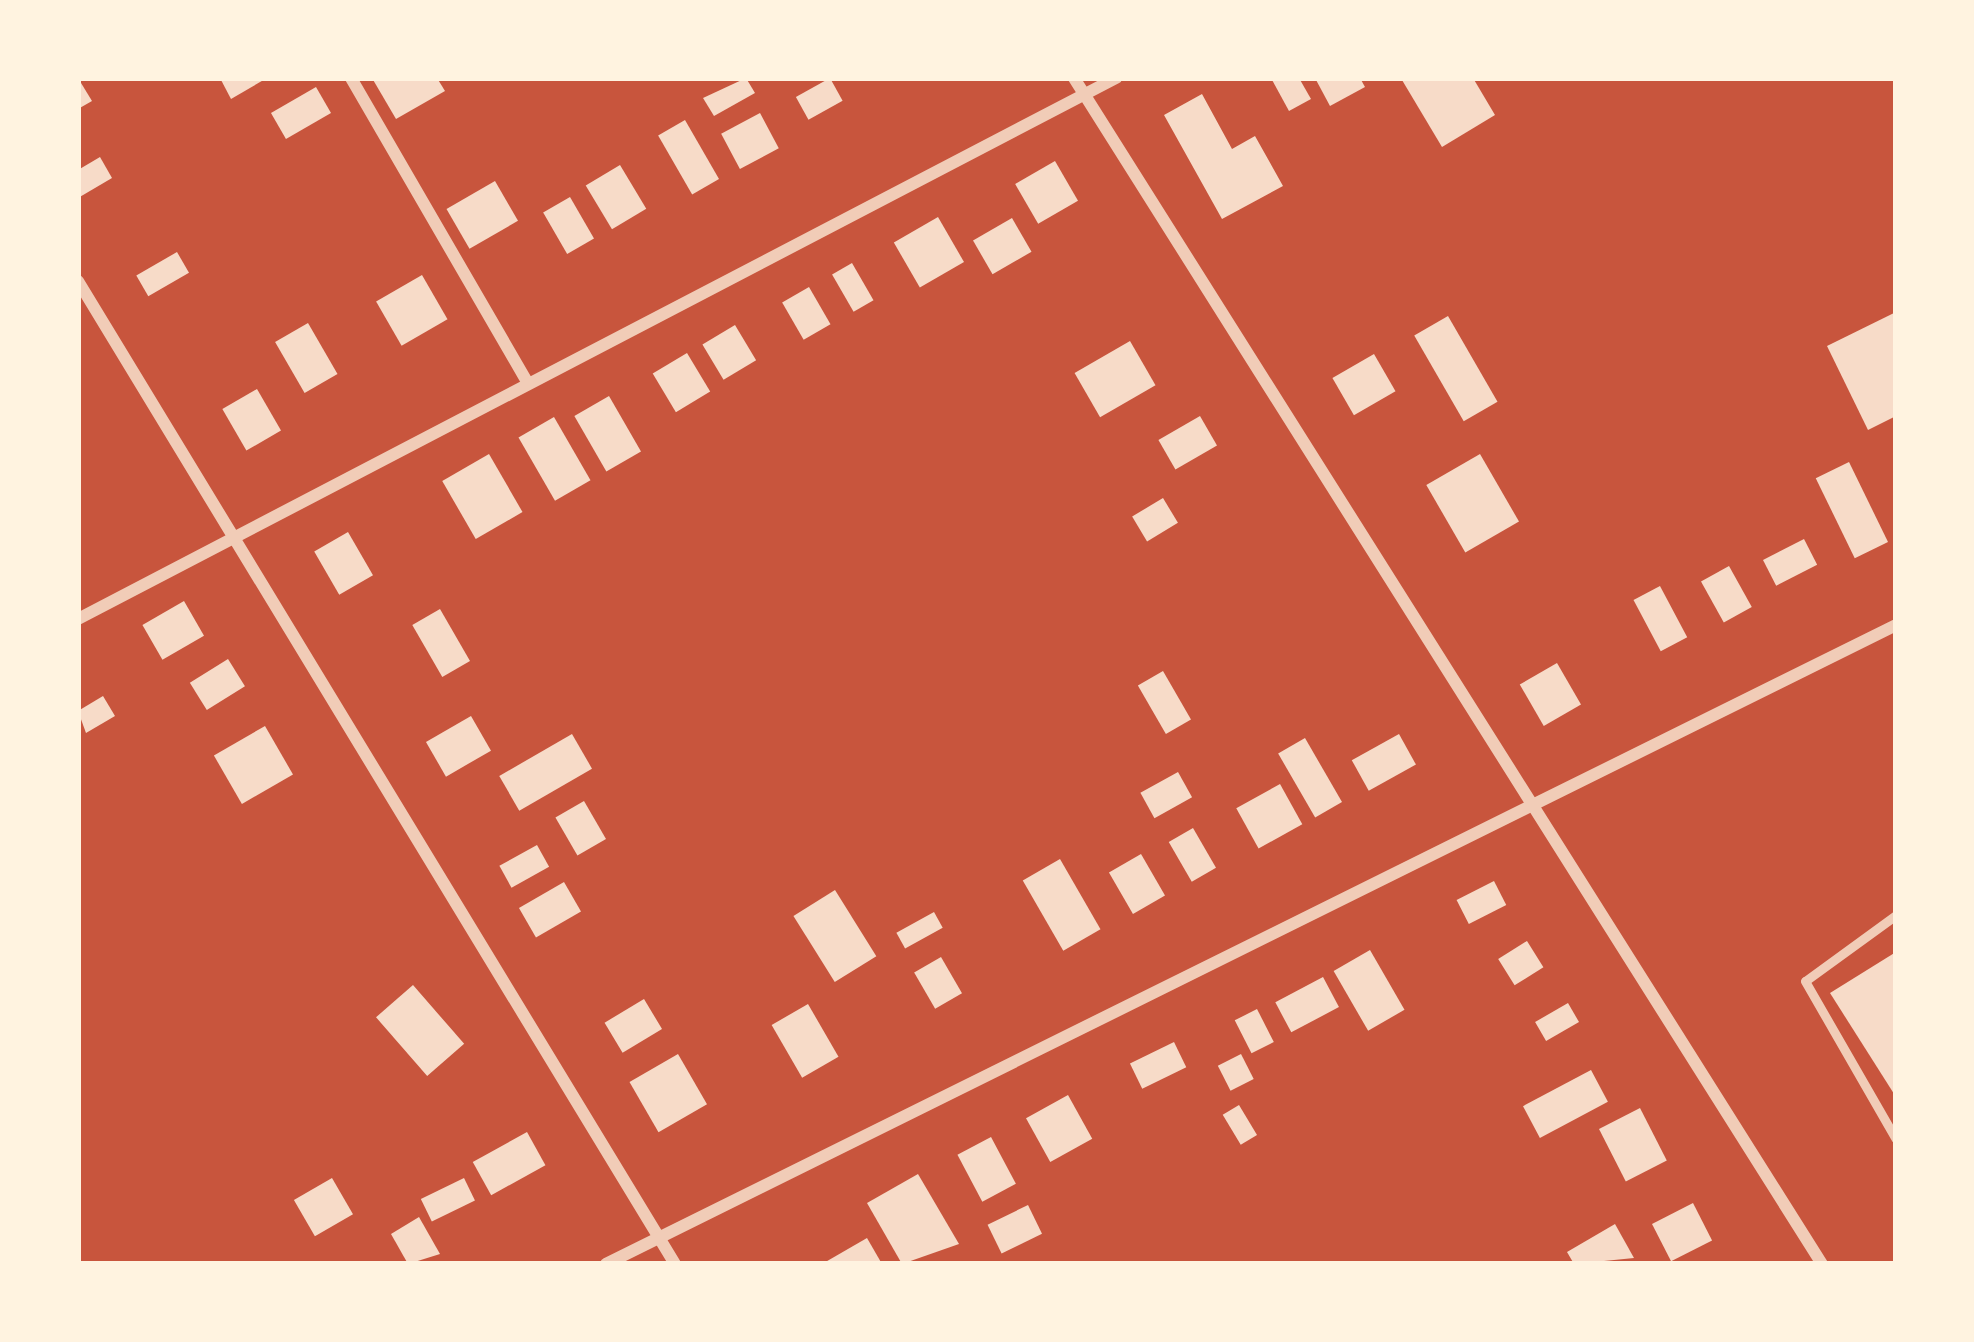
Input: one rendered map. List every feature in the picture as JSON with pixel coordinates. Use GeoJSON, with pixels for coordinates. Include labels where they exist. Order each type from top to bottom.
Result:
{"type":"FeatureCollection","features":[{"type":"Feature","properties":{"kind":"street"},"geometry":{"type":"LineString","coordinates":[[351,78],[528,383]]}},
{"type":"Feature","properties":{"kind":"street"},"geometry":{"type":"LineString","coordinates":[[1074,78],[1822,1264]]}},
{"type":"Feature","properties":{"kind":"street"},"geometry":{"type":"LineString","coordinates":[[78,619],[1116,78]]}},
{"type":"Feature","properties":{"kind":"street"},"geometry":{"type":"LineString","coordinates":[[78,280],[239,535],[675,1264]]}},
{"type":"Feature","properties":{"kind":"street"},"geometry":{"type":"LineString","coordinates":[[606,1264],[1896,625]]}},
{"type":"Feature","properties":{"kind":"lane"},"geometry":{"type":"LineString","coordinates":[[1896,915],[1805,981],[1896,1139]]}},
{"type":"Feature","properties":{"kind":"building"},"geometry":{"type":"Polygon","coordinates":[[[78,78],[92,101],[78,109],[78,78]]]}},
{"type":"Feature","properties":{"kind":"building"},"geometry":{"type":"Polygon","coordinates":[[[220,78],[267,78],[231,99],[220,78]]]}},
{"type":"Feature","properties":{"kind":"building"},"geometry":{"type":"Polygon","coordinates":[[[372,78],[437,78],[445,91],[396,119],[372,78]]]}},
{"type":"Feature","properties":{"kind":"building"},"geometry":{"type":"Polygon","coordinates":[[[746,78],[755,93],[714,116],[703,98],[746,78]]]}},
{"type":"Feature","properties":{"kind":"building"},"geometry":{"type":"Polygon","coordinates":[[[830,78],[843,101],[808,120],[796,97],[830,78]]]}},
{"type":"Feature","properties":{"kind":"building"},"geometry":{"type":"Polygon","coordinates":[[[1271,78],[1299,78],[1311,99],[1289,111],[1271,78]]]}},
{"type":"Feature","properties":{"kind":"building"},"geometry":{"type":"Polygon","coordinates":[[[1315,78],[1360,78],[1365,87],[1330,106],[1315,78]]]}},
{"type":"Feature","properties":{"kind":"building"},"geometry":{"type":"Polygon","coordinates":[[[1473,78],[1495,115],[1442,147],[1402,80],[1473,78]]]}},
{"type":"Feature","properties":{"kind":"building"},"geometry":{"type":"Polygon","coordinates":[[[316,87],[331,113],[286,139],[271,113],[316,87]]]}},
{"type":"Feature","properties":{"kind":"building"},"geometry":{"type":"Polygon","coordinates":[[[1202,94],[1232,149],[1255,136],[1283,186],[1222,219],[1164,115],[1202,94]]]}},
{"type":"Feature","properties":{"kind":"building"},"geometry":{"type":"Polygon","coordinates":[[[760,113],[779,148],[740,169],[721,134],[760,113]]]}},
{"type":"Feature","properties":{"kind":"building"},"geometry":{"type":"Polygon","coordinates":[[[685,120],[719,179],[692,194],[658,136],[685,120]]]}},
{"type":"Feature","properties":{"kind":"building"},"geometry":{"type":"Polygon","coordinates":[[[100,157],[112,178],[78,198],[78,170],[100,157]]]}},
{"type":"Feature","properties":{"kind":"building"},"geometry":{"type":"Polygon","coordinates":[[[1055,161],[1078,201],[1038,224],[1015,184],[1055,161]]]}},
{"type":"Feature","properties":{"kind":"building"},"geometry":{"type":"Polygon","coordinates":[[[620,165],[646,209],[612,229],[586,186],[620,165]]]}},
{"type":"Feature","properties":{"kind":"building"},"geometry":{"type":"Polygon","coordinates":[[[495,181],[518,221],[470,249],[447,209],[495,181]]]}},
{"type":"Feature","properties":{"kind":"building"},"geometry":{"type":"Polygon","coordinates":[[[570,197],[594,239],[567,254],[543,212],[570,197]]]}},
{"type":"Feature","properties":{"kind":"building"},"geometry":{"type":"Polygon","coordinates":[[[938,217],[964,262],[920,288],[894,242],[938,217]]]}},
{"type":"Feature","properties":{"kind":"building"},"geometry":{"type":"Polygon","coordinates":[[[1012,218],[1032,252],[993,274],[973,240],[1012,218]]]}},
{"type":"Feature","properties":{"kind":"building"},"geometry":{"type":"Polygon","coordinates":[[[177,252],[189,273],[148,296],[136,276],[177,252]]]}},
{"type":"Feature","properties":{"kind":"building"},"geometry":{"type":"Polygon","coordinates":[[[852,263],[874,300],[854,312],[832,274],[852,263]]]}},
{"type":"Feature","properties":{"kind":"building"},"geometry":{"type":"Polygon","coordinates":[[[422,275],[448,319],[402,346],[376,302],[422,275]]]}},
{"type":"Feature","properties":{"kind":"building"},"geometry":{"type":"Polygon","coordinates":[[[809,287],[830,324],[804,340],[782,302],[809,287]]]}},
{"type":"Feature","properties":{"kind":"building"},"geometry":{"type":"Polygon","coordinates":[[[1896,312],[1896,416],[1868,430],[1827,346],[1896,312]]]}},
{"type":"Feature","properties":{"kind":"building"},"geometry":{"type":"Polygon","coordinates":[[[1448,316],[1498,402],[1464,421],[1414,336],[1448,316]]]}},
{"type":"Feature","properties":{"kind":"building"},"geometry":{"type":"Polygon","coordinates":[[[308,323],[338,374],[305,393],[275,342],[308,323]]]}},
{"type":"Feature","properties":{"kind":"building"},"geometry":{"type":"Polygon","coordinates":[[[735,325],[756,360],[724,380],[702,345],[735,325]]]}},
{"type":"Feature","properties":{"kind":"building"},"geometry":{"type":"Polygon","coordinates":[[[1130,341],[1156,385],[1100,417],[1075,373],[1130,341]]]}},
{"type":"Feature","properties":{"kind":"building"},"geometry":{"type":"Polygon","coordinates":[[[687,353],[710,392],[676,412],[653,374],[687,353]]]}},
{"type":"Feature","properties":{"kind":"building"},"geometry":{"type":"Polygon","coordinates":[[[1374,354],[1396,391],[1354,415],[1332,378],[1374,354]]]}},
{"type":"Feature","properties":{"kind":"building"},"geometry":{"type":"Polygon","coordinates":[[[257,389],[281,431],[246,451],[222,409],[257,389]]]}},
{"type":"Feature","properties":{"kind":"building"},"geometry":{"type":"Polygon","coordinates":[[[609,396],[641,451],[606,471],[574,416],[609,396]]]}},
{"type":"Feature","properties":{"kind":"building"},"geometry":{"type":"Polygon","coordinates":[[[1200,416],[1217,445],[1175,469],[1158,440],[1200,416]]]}},
{"type":"Feature","properties":{"kind":"building"},"geometry":{"type":"Polygon","coordinates":[[[554,417],[590,480],[555,501],[518,437],[554,417]]]}},
{"type":"Feature","properties":{"kind":"building"},"geometry":{"type":"Polygon","coordinates":[[[489,454],[522,512],[476,539],[442,481],[489,454]]]}},
{"type":"Feature","properties":{"kind":"building"},"geometry":{"type":"Polygon","coordinates":[[[1480,454],[1519,522],[1465,553],[1426,485],[1480,454]]]}},
{"type":"Feature","properties":{"kind":"building"},"geometry":{"type":"Polygon","coordinates":[[[1849,462],[1888,542],[1855,558],[1816,478],[1849,462]]]}},
{"type":"Feature","properties":{"kind":"building"},"geometry":{"type":"Polygon","coordinates":[[[1163,498],[1178,523],[1147,541],[1132,517],[1163,498]]]}},
{"type":"Feature","properties":{"kind":"building"},"geometry":{"type":"Polygon","coordinates":[[[348,532],[373,575],[339,595],[314,552],[348,532]]]}},
{"type":"Feature","properties":{"kind":"building"},"geometry":{"type":"Polygon","coordinates":[[[1804,539],[1817,565],[1776,586],[1763,560],[1804,539]]]}},
{"type":"Feature","properties":{"kind":"building"},"geometry":{"type":"Polygon","coordinates":[[[1729,566],[1752,607],[1724,623],[1701,582],[1729,566]]]}},
{"type":"Feature","properties":{"kind":"building"},"geometry":{"type":"Polygon","coordinates":[[[1660,586],[1687,637],[1661,651],[1634,600],[1660,586]]]}},
{"type":"Feature","properties":{"kind":"building"},"geometry":{"type":"Polygon","coordinates":[[[184,601],[204,636],[162,660],[142,625],[184,601]]]}},
{"type":"Feature","properties":{"kind":"building"},"geometry":{"type":"Polygon","coordinates":[[[440,609],[470,661],[442,677],[412,625],[440,609]]]}},
{"type":"Feature","properties":{"kind":"building"},"geometry":{"type":"Polygon","coordinates":[[[228,659],[245,686],[207,710],[190,683],[228,659]]]}},
{"type":"Feature","properties":{"kind":"building"},"geometry":{"type":"Polygon","coordinates":[[[1557,663],[1581,705],[1544,726],[1520,684],[1557,663]]]}},
{"type":"Feature","properties":{"kind":"building"},"geometry":{"type":"Polygon","coordinates":[[[1163,671],[1191,719],[1166,734],[1138,686],[1163,671]]]}},
{"type":"Feature","properties":{"kind":"building"},"geometry":{"type":"Polygon","coordinates":[[[103,696],[115,716],[86,733],[78,711],[103,696]]]}},
{"type":"Feature","properties":{"kind":"building"},"geometry":{"type":"Polygon","coordinates":[[[471,716],[491,751],[446,777],[426,742],[471,716]]]}},
{"type":"Feature","properties":{"kind":"building"},"geometry":{"type":"Polygon","coordinates":[[[265,726],[293,774],[242,804],[214,756],[265,726]]]}},
{"type":"Feature","properties":{"kind":"building"},"geometry":{"type":"Polygon","coordinates":[[[572,734],[592,769],[519,811],[499,776],[572,734]]]}},
{"type":"Feature","properties":{"kind":"building"},"geometry":{"type":"Polygon","coordinates":[[[1399,734],[1416,765],[1369,791],[1352,760],[1399,734]]]}},
{"type":"Feature","properties":{"kind":"building"},"geometry":{"type":"Polygon","coordinates":[[[1305,738],[1342,802],[1315,818],[1278,754],[1305,738]]]}},
{"type":"Feature","properties":{"kind":"building"},"geometry":{"type":"Polygon","coordinates":[[[1178,772],[1192,797],[1154,818],[1140,793],[1178,772]]]}},
{"type":"Feature","properties":{"kind":"building"},"geometry":{"type":"Polygon","coordinates":[[[1280,784],[1302,824],[1259,848],[1236,808],[1280,784]]]}},
{"type":"Feature","properties":{"kind":"building"},"geometry":{"type":"Polygon","coordinates":[[[584,801],[606,839],[577,856],[555,818],[584,801]]]}},
{"type":"Feature","properties":{"kind":"building"},"geometry":{"type":"Polygon","coordinates":[[[1193,828],[1216,868],[1192,882],[1169,842],[1193,828]]]}},
{"type":"Feature","properties":{"kind":"building"},"geometry":{"type":"Polygon","coordinates":[[[537,845],[549,867],[512,888],[499,866],[537,845]]]}},
{"type":"Feature","properties":{"kind":"building"},"geometry":{"type":"Polygon","coordinates":[[[1141,854],[1165,896],[1133,914],[1109,872],[1141,854]]]}},
{"type":"Feature","properties":{"kind":"building"},"geometry":{"type":"Polygon","coordinates":[[[1060,859],[1100,929],[1063,951],[1023,880],[1060,859]]]}},
{"type":"Feature","properties":{"kind":"building"},"geometry":{"type":"Polygon","coordinates":[[[1494,881],[1506,905],[1469,924],[1457,900],[1494,881]]]}},
{"type":"Feature","properties":{"kind":"building"},"geometry":{"type":"Polygon","coordinates":[[[564,882],[581,911],[536,937],[519,908],[564,882]]]}},
{"type":"Feature","properties":{"kind":"building"},"geometry":{"type":"Polygon","coordinates":[[[835,890],[876,956],[835,982],[793,916],[835,890]]]}},
{"type":"Feature","properties":{"kind":"building"},"geometry":{"type":"Polygon","coordinates":[[[934,912],[943,928],[905,949],[896,933],[934,912]]]}},
{"type":"Feature","properties":{"kind":"building"},"geometry":{"type":"Polygon","coordinates":[[[1527,941],[1543,967],[1515,985],[1498,959],[1527,941]]]}},
{"type":"Feature","properties":{"kind":"building"},"geometry":{"type":"Polygon","coordinates":[[[1370,950],[1404,1010],[1368,1031],[1334,971],[1370,950]]]}},
{"type":"Feature","properties":{"kind":"building"},"geometry":{"type":"Polygon","coordinates":[[[1896,952],[1896,1097],[1830,993],[1896,952]]]}},
{"type":"Feature","properties":{"kind":"building"},"geometry":{"type":"Polygon","coordinates":[[[941,957],[962,993],[935,1009],[914,972],[941,957]]]}},
{"type":"Feature","properties":{"kind":"building"},"geometry":{"type":"Polygon","coordinates":[[[1323,977],[1339,1007],[1291,1032],[1275,1002],[1323,977]]]}},
{"type":"Feature","properties":{"kind":"building"},"geometry":{"type":"Polygon","coordinates":[[[413,985],[464,1044],[427,1076],[376,1017],[413,985]]]}},
{"type":"Feature","properties":{"kind":"building"},"geometry":{"type":"Polygon","coordinates":[[[644,999],[662,1029],[623,1053],[605,1023],[644,999]]]}},
{"type":"Feature","properties":{"kind":"building"},"geometry":{"type":"Polygon","coordinates":[[[1568,1003],[1579,1022],[1546,1041],[1535,1022],[1568,1003]]]}},
{"type":"Feature","properties":{"kind":"building"},"geometry":{"type":"Polygon","coordinates":[[[808,1004],[838,1057],[802,1078],[772,1025],[808,1004]]]}},
{"type":"Feature","properties":{"kind":"building"},"geometry":{"type":"Polygon","coordinates":[[[1257,1009],[1274,1042],[1252,1053],[1235,1020],[1257,1009]]]}},
{"type":"Feature","properties":{"kind":"building"},"geometry":{"type":"Polygon","coordinates":[[[1174,1042],[1186,1067],[1142,1089],[1130,1063],[1174,1042]]]}},
{"type":"Feature","properties":{"kind":"building"},"geometry":{"type":"Polygon","coordinates":[[[678,1054],[707,1104],[659,1132],[630,1082],[678,1054]]]}},
{"type":"Feature","properties":{"kind":"building"},"geometry":{"type":"Polygon","coordinates":[[[1241,1054],[1254,1079],[1231,1091],[1218,1066],[1241,1054]]]}},
{"type":"Feature","properties":{"kind":"building"},"geometry":{"type":"Polygon","coordinates":[[[1591,1070],[1608,1102],[1540,1138],[1523,1106],[1591,1070]]]}},
{"type":"Feature","properties":{"kind":"building"},"geometry":{"type":"Polygon","coordinates":[[[1068,1095],[1092,1139],[1050,1162],[1026,1118],[1068,1095]]]}},
{"type":"Feature","properties":{"kind":"building"},"geometry":{"type":"Polygon","coordinates":[[[1239,1105],[1257,1135],[1241,1145],[1223,1115],[1239,1105]]]}},
{"type":"Feature","properties":{"kind":"building"},"geometry":{"type":"Polygon","coordinates":[[[1640,1108],[1667,1161],[1626,1181],[1599,1129],[1640,1108]]]}},
{"type":"Feature","properties":{"kind":"building"},"geometry":{"type":"Polygon","coordinates":[[[527,1132],[545,1165],[491,1195],[473,1162],[527,1132]]]}},
{"type":"Feature","properties":{"kind":"building"},"geometry":{"type":"Polygon","coordinates":[[[991,1137],[1016,1184],[982,1202],[957,1155],[991,1137]]]}},
{"type":"Feature","properties":{"kind":"building"},"geometry":{"type":"Polygon","coordinates":[[[918,1174],[959,1244],[902,1264],[867,1203],[918,1174]]]}},
{"type":"Feature","properties":{"kind":"building"},"geometry":{"type":"Polygon","coordinates":[[[332,1178],[353,1214],[315,1236],[294,1200],[332,1178]]]}},
{"type":"Feature","properties":{"kind":"building"},"geometry":{"type":"Polygon","coordinates":[[[464,1178],[475,1200],[432,1222],[421,1199],[464,1178]]]}},
{"type":"Feature","properties":{"kind":"building"},"geometry":{"type":"Polygon","coordinates":[[[1693,1203],[1712,1240],[1671,1261],[1652,1224],[1693,1203]]]}},
{"type":"Feature","properties":{"kind":"building"},"geometry":{"type":"Polygon","coordinates":[[[1028,1205],[1042,1234],[1002,1253],[988,1225],[1028,1205]]]}},
{"type":"Feature","properties":{"kind":"building"},"geometry":{"type":"Polygon","coordinates":[[[419,1217],[440,1254],[408,1264],[391,1234],[419,1217]]]}},
{"type":"Feature","properties":{"kind":"building"},"geometry":{"type":"Polygon","coordinates":[[[1615,1224],[1634,1258],[1574,1264],[1567,1252],[1615,1224]]]}},
{"type":"Feature","properties":{"kind":"building"},"geometry":{"type":"Polygon","coordinates":[[[867,1238],[882,1264],[822,1264],[867,1238]]]}}]}
